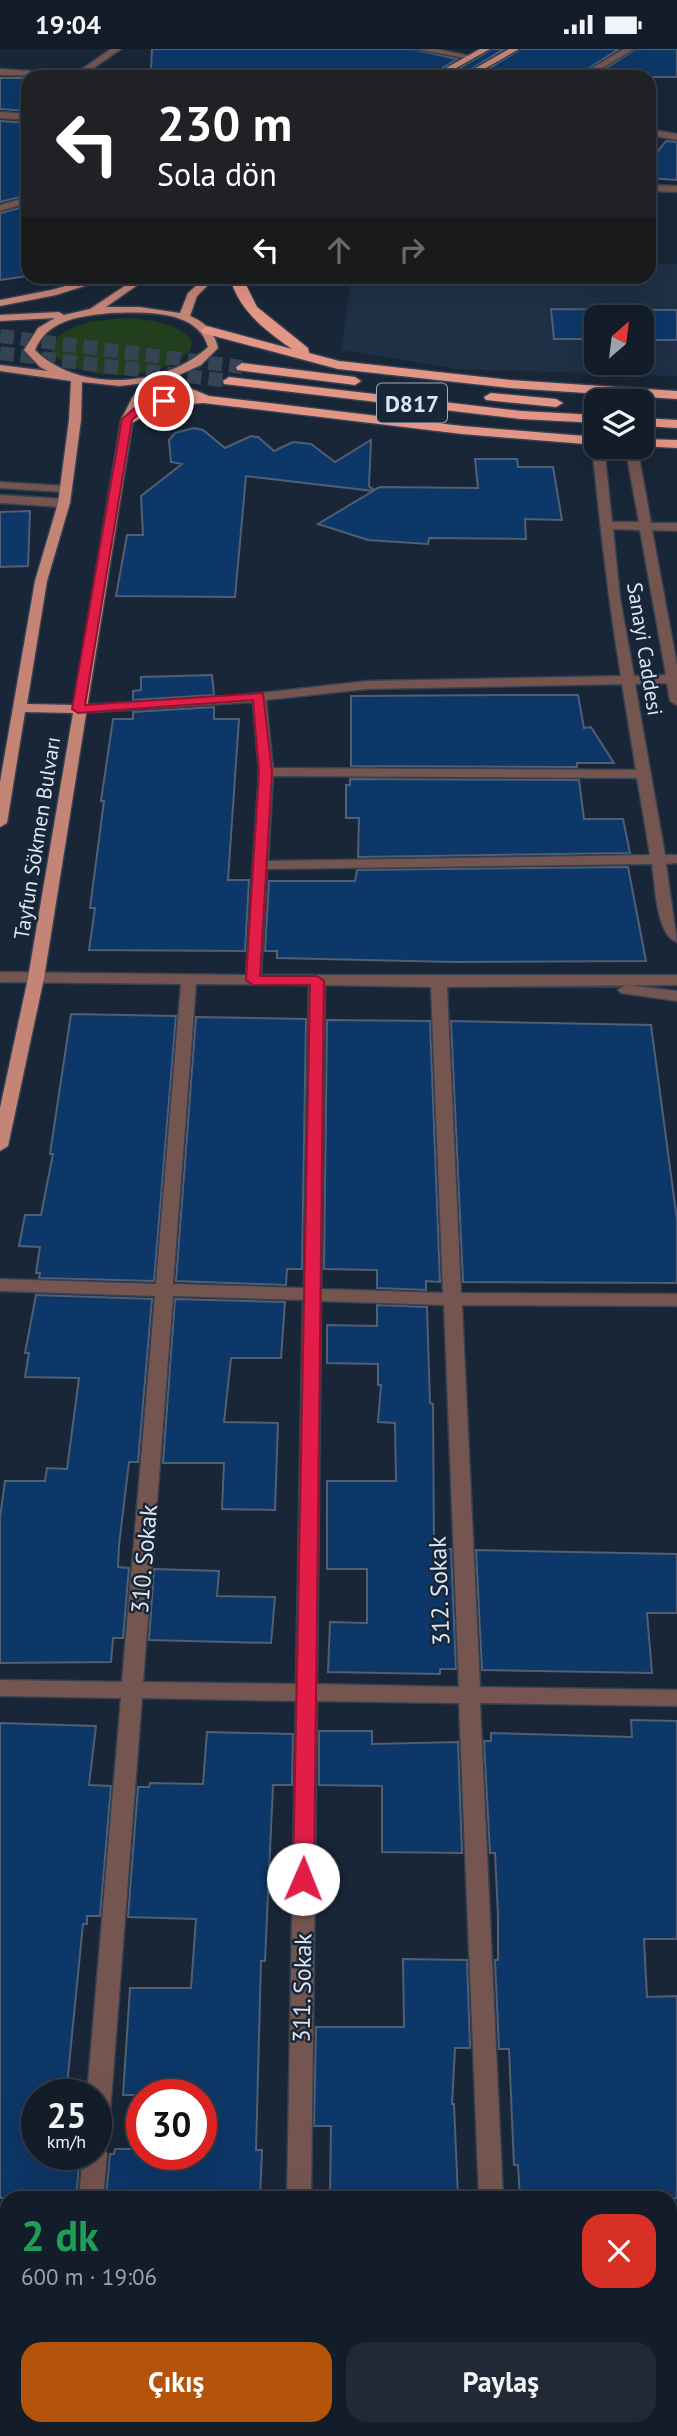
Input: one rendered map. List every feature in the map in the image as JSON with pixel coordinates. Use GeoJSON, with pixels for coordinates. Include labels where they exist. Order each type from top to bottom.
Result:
{"type":"FeatureCollection","features":[{"type":"Feature","properties":{"kind":"highway"},"geometry":{"type":"LineString","coordinates":[[237,284],[249,305],[271,328],[313,356],[338,365]]}},
{"type":"Feature","properties":{"kind":"highway"},"geometry":{"type":"LineString","coordinates":[[207,330],[338,365],[510,384],[677,395]]}},
{"type":"Feature","properties":{"kind":"highway","name":"D817"},"geometry":{"type":"LineString","coordinates":[[242,367],[503,399],[584,405]]}},
{"type":"Feature","properties":{"kind":"highway"},"geometry":{"type":"LineString","coordinates":[[155,378],[206,400]]}},
{"type":"Feature","properties":{"kind":"highway","name":"D817"},"geometry":{"type":"LineString","coordinates":[[229,381],[521,415],[584,418]]}},
{"type":"Feature","properties":{"kind":"highway"},"geometry":{"type":"LineString","coordinates":[[127,419],[141,407],[152,403],[206,400],[584,443]]}},
{"type":"Feature","properties":{"kind":"highway"},"geometry":{"type":"LineString","coordinates":[[654,410],[677,411]]}},
{"type":"Feature","properties":{"kind":"highway"},"geometry":{"type":"LineString","coordinates":[[654,423],[677,424]]}},
{"type":"Feature","properties":{"kind":"highway"},"geometry":{"type":"LineString","coordinates":[[654,443],[677,444]]}},
{"type":"Feature","properties":{"kind":"main road"},"geometry":{"type":"LineString","coordinates":[[447,70],[486,49]]}},
{"type":"Feature","properties":{"kind":"main road"},"geometry":{"type":"LineString","coordinates":[[476,70],[514,49]]}},
{"type":"Feature","properties":{"kind":"main road"},"geometry":{"type":"LineString","coordinates":[[0,303],[84,284]]}},
{"type":"Feature","properties":{"kind":"main road"},"geometry":{"type":"LineString","coordinates":[[77,378],[53,371],[36,361],[29,350],[33,338],[45,327],[92,312],[134,284]]}},
{"type":"Feature","properties":{"kind":"main road"},"geometry":{"type":"LineString","coordinates":[[184,317],[192,295],[204,284]]}},
{"type":"Feature","properties":{"kind":"main road"},"geometry":{"type":"LineString","coordinates":[[0,318],[150,310],[184,317],[207,330],[213,339],[213,348],[206,358],[194,366],[155,378],[102,381],[0,368]]}},
{"type":"Feature","properties":{"kind":"main road","name":"Tayfun Sökmen Bulvarı"},"geometry":{"type":"LineString","coordinates":[[0,820],[41,581],[64,496],[75,420],[77,378]]}},
{"type":"Feature","properties":{"kind":"main road","name":"Tayfun Sökmen Bulvarı"},"geometry":{"type":"LineString","coordinates":[[0,1146],[36,978],[127,419],[137,398],[155,378]]}},
{"type":"Feature","properties":{"kind":"main road"},"geometry":{"type":"LineString","coordinates":[[19,708],[78,709]]}},
{"type":"Feature","properties":{"kind":"street"},"geometry":{"type":"LineString","coordinates":[[102,49],[115,50]]}},
{"type":"Feature","properties":{"kind":"street"},"geometry":{"type":"LineString","coordinates":[[420,49],[471,57]]}},
{"type":"Feature","properties":{"kind":"street"},"geometry":{"type":"LineString","coordinates":[[593,70],[630,49]]}},
{"type":"Feature","properties":{"kind":"street"},"geometry":{"type":"LineString","coordinates":[[86,70],[115,50]]}},
{"type":"Feature","properties":{"kind":"street"},"geometry":{"type":"LineString","coordinates":[[0,72],[21,73]]}},
{"type":"Feature","properties":{"kind":"street"},"geometry":{"type":"LineString","coordinates":[[0,115],[21,116]]}},
{"type":"Feature","properties":{"kind":"street"},"geometry":{"type":"LineString","coordinates":[[656,133],[677,137]]}},
{"type":"Feature","properties":{"kind":"street"},"geometry":{"type":"LineString","coordinates":[[656,188],[677,189]]}},
{"type":"Feature","properties":{"kind":"street"},"geometry":{"type":"LineString","coordinates":[[0,208],[21,202]]}},
{"type":"Feature","properties":{"kind":"street","name":"Sanayi Caddesi"},"geometry":{"type":"LineString","coordinates":[[599,459],[628,680],[670,930],[677,937]]}},
{"type":"Feature","properties":{"kind":"street","name":"Sanayi Caddesi"},"geometry":{"type":"LineString","coordinates":[[633,459],[677,701]]}},
{"type":"Feature","properties":{"kind":"street"},"geometry":{"type":"LineString","coordinates":[[0,485],[64,496]]}},
{"type":"Feature","properties":{"kind":"street"},"geometry":{"type":"LineString","coordinates":[[0,499],[64,496]]}},
{"type":"Feature","properties":{"kind":"street"},"geometry":{"type":"LineString","coordinates":[[607,525],[677,527]]}},
{"type":"Feature","properties":{"kind":"street"},"geometry":{"type":"LineString","coordinates":[[78,709],[215,702],[367,685],[675,679]]}},
{"type":"Feature","properties":{"kind":"street"},"geometry":{"type":"LineString","coordinates":[[253,980],[266,772],[259,696]]}},
{"type":"Feature","properties":{"kind":"street"},"geometry":{"type":"LineString","coordinates":[[266,772],[644,774]]}},
{"type":"Feature","properties":{"kind":"street"},"geometry":{"type":"LineString","coordinates":[[260,865],[677,859]]}},
{"type":"Feature","properties":{"kind":"street"},"geometry":{"type":"LineString","coordinates":[[0,977],[560,983],[677,980]]}},
{"type":"Feature","properties":{"kind":"street","name":"310. Sokak"},"geometry":{"type":"LineString","coordinates":[[101,2079],[189,980]]}},
{"type":"Feature","properties":{"kind":"street","name":"311. Sokak"},"geometry":{"type":"LineString","coordinates":[[299,2191],[317,981]]}},
{"type":"Feature","properties":{"kind":"street","name":"312. Sokak"},"geometry":{"type":"LineString","coordinates":[[439,982],[491,2191]]}},
{"type":"Feature","properties":{"kind":"street"},"geometry":{"type":"LineString","coordinates":[[560,983],[677,996]]}},
{"type":"Feature","properties":{"kind":"street"},"geometry":{"type":"LineString","coordinates":[[0,1285],[453,1299],[677,1300]]}},
{"type":"Feature","properties":{"kind":"street"},"geometry":{"type":"LineString","coordinates":[[0,1688],[677,1698]]}},
{"type":"Feature","properties":{"kind":"street"},"geometry":{"type":"LineString","coordinates":[[92,2191],[94,2170]]}},
{"type":"Feature","properties":{"kind":"shaded area"},"geometry":{"type":"Polygon","coordinates":[[[656,263],[677,264],[677,376],[646,375],[654,375],[654,305],[584,305],[584,373],[457,369],[341,350],[350,284],[656,284],[656,263]]]}},
{"type":"Feature","properties":{"kind":"green space"},"geometry":{"type":"Polygon","coordinates":[[[130,318],[163,323],[178,329],[191,340],[191,349],[162,368],[124,375],[86,371],[68,365],[54,356],[51,347],[66,331],[75,326],[130,318]]]}},
{"type":"Feature","properties":{"kind":"building"},"geometry":{"type":"Polygon","coordinates":[[[152,49],[413,49],[457,59],[439,70],[151,70],[152,49]]]}},
{"type":"Feature","properties":{"kind":"building"},"geometry":{"type":"Polygon","coordinates":[[[492,49],[504,49],[470,70],[457,70],[492,49]]]}},
{"type":"Feature","properties":{"kind":"building"},"geometry":{"type":"Polygon","coordinates":[[[521,49],[619,49],[586,70],[486,70],[521,49]]]}},
{"type":"Feature","properties":{"kind":"building"},"geometry":{"type":"Polygon","coordinates":[[[636,49],[677,49],[677,77],[656,77],[656,70],[603,70],[636,49]]]}},
{"type":"Feature","properties":{"kind":"building"},"geometry":{"type":"Polygon","coordinates":[[[0,78],[21,78],[21,110],[0,109],[0,78]]]}},
{"type":"Feature","properties":{"kind":"building"},"geometry":{"type":"Polygon","coordinates":[[[0,121],[21,122],[21,197],[0,202],[0,121]]]}},
{"type":"Feature","properties":{"kind":"building"},"geometry":{"type":"Polygon","coordinates":[[[666,141],[677,142],[677,180],[656,178],[656,153],[666,141]]]}},
{"type":"Feature","properties":{"kind":"building"},"geometry":{"type":"Polygon","coordinates":[[[21,208],[21,277],[0,280],[0,213],[21,208]]]}},
{"type":"Feature","properties":{"kind":"building"},"geometry":{"type":"Polygon","coordinates":[[[551,309],[584,309],[584,339],[554,339],[551,309]]]}},
{"type":"Feature","properties":{"kind":"building"},"geometry":{"type":"Polygon","coordinates":[[[654,310],[677,310],[677,340],[654,340],[654,310]]]}},
{"type":"Feature","properties":{"kind":"building"},"geometry":{"type":"Polygon","coordinates":[[[194,428],[203,430],[225,448],[251,436],[258,437],[274,451],[293,442],[311,444],[335,462],[371,440],[369,486],[374,490],[380,487],[478,488],[475,459],[517,459],[518,467],[553,467],[562,520],[525,519],[526,539],[429,538],[428,544],[368,540],[318,524],[373,491],[246,476],[235,597],[116,596],[127,535],[143,535],[141,496],[182,464],[171,462],[169,440],[175,433],[194,428]]]}},
{"type":"Feature","properties":{"kind":"building"},"geometry":{"type":"Polygon","coordinates":[[[30,511],[28,566],[0,567],[0,512],[30,511]]]}},
{"type":"Feature","properties":{"kind":"building"},"geometry":{"type":"Polygon","coordinates":[[[212,675],[214,695],[133,700],[133,691],[141,690],[141,677],[212,675]]]}},
{"type":"Feature","properties":{"kind":"building"},"geometry":{"type":"Polygon","coordinates":[[[578,695],[584,728],[591,727],[614,763],[577,763],[577,767],[351,766],[351,696],[578,695]]]}},
{"type":"Feature","properties":{"kind":"building"},"geometry":{"type":"Polygon","coordinates":[[[214,707],[214,719],[239,719],[228,880],[249,880],[245,951],[89,950],[95,908],[90,908],[104,801],[101,801],[113,719],[133,719],[133,712],[214,707]]]}},
{"type":"Feature","properties":{"kind":"building"},"geometry":{"type":"Polygon","coordinates":[[[350,779],[579,780],[584,819],[623,819],[630,853],[358,857],[359,818],[346,818],[346,785],[350,785],[350,779]]]}},
{"type":"Feature","properties":{"kind":"building"},"geometry":{"type":"Polygon","coordinates":[[[628,867],[646,961],[454,962],[277,958],[277,951],[265,951],[269,881],[355,881],[357,870],[628,867]]]}},
{"type":"Feature","properties":{"kind":"building"},"geometry":{"type":"Polygon","coordinates":[[[71,1014],[176,1016],[154,1281],[39,1278],[40,1273],[36,1273],[40,1247],[19,1246],[25,1215],[41,1215],[53,1154],[50,1154],[71,1014]]]}},
{"type":"Feature","properties":{"kind":"building"},"geometry":{"type":"Polygon","coordinates":[[[196,1017],[306,1019],[302,1269],[287,1269],[286,1285],[176,1281],[196,1017]]]}},
{"type":"Feature","properties":{"kind":"building"},"geometry":{"type":"Polygon","coordinates":[[[327,1020],[430,1021],[440,1282],[426,1281],[426,1290],[377,1288],[377,1270],[324,1269],[327,1020]]]}},
{"type":"Feature","properties":{"kind":"building"},"geometry":{"type":"Polygon","coordinates":[[[451,1021],[651,1025],[677,1220],[677,1283],[463,1282],[451,1021]]]}},
{"type":"Feature","properties":{"kind":"building"},"geometry":{"type":"Polygon","coordinates":[[[36,1295],[152,1299],[138,1462],[129,1462],[119,1545],[118,1567],[129,1568],[123,1638],[113,1638],[111,1662],[0,1663],[0,1517],[5,1481],[45,1481],[47,1468],[67,1469],[79,1378],[25,1377],[29,1353],[25,1353],[36,1295]]]}},
{"type":"Feature","properties":{"kind":"building"},"geometry":{"type":"Polygon","coordinates":[[[175,1299],[285,1302],[281,1358],[231,1358],[224,1422],[278,1423],[275,1510],[222,1509],[224,1463],[163,1463],[175,1299]]]}},
{"type":"Feature","properties":{"kind":"building"},"geometry":{"type":"Polygon","coordinates":[[[377,1305],[427,1307],[430,1403],[433,1404],[434,1549],[451,1549],[456,1669],[440,1669],[440,1674],[328,1672],[330,1622],[367,1623],[367,1569],[327,1569],[327,1481],[396,1481],[395,1423],[378,1422],[381,1385],[378,1385],[378,1364],[327,1363],[327,1325],[377,1326],[377,1305]]]}},
{"type":"Feature","properties":{"kind":"building"},"geometry":{"type":"Polygon","coordinates":[[[476,1550],[677,1554],[677,1613],[647,1613],[652,1673],[482,1670],[476,1550]]]}},
{"type":"Feature","properties":{"kind":"building"},"geometry":{"type":"Polygon","coordinates":[[[154,1569],[219,1571],[217,1596],[275,1597],[271,1643],[149,1640],[154,1569]]]}},
{"type":"Feature","properties":{"kind":"building"},"geometry":{"type":"Polygon","coordinates":[[[631,1720],[677,1721],[677,1939],[644,1939],[647,1997],[677,1996],[677,2191],[520,2191],[518,2165],[514,2165],[509,2049],[499,2049],[495,1960],[498,1960],[498,1915],[495,1853],[490,1853],[484,1741],[491,1741],[491,1733],[632,1737],[631,1720]]]}},
{"type":"Feature","properties":{"kind":"building"},"geometry":{"type":"Polygon","coordinates":[[[0,1723],[96,1726],[89,1785],[111,1786],[100,1916],[87,1916],[87,1924],[83,1924],[68,2079],[21,2079],[21,2170],[79,2170],[77,2191],[0,2191],[0,1723]]]}},
{"type":"Feature","properties":{"kind":"building"},"geometry":{"type":"Polygon","coordinates":[[[319,1731],[372,1731],[372,1744],[458,1742],[462,1853],[382,1852],[382,1786],[319,1785],[319,1731]]]}},
{"type":"Feature","properties":{"kind":"building"},"geometry":{"type":"Polygon","coordinates":[[[207,1732],[293,1734],[292,1785],[273,1785],[265,1961],[261,1961],[256,2150],[262,2150],[260,2191],[107,2191],[109,2170],[112,2170],[112,2154],[115,2149],[126,2149],[126,2170],[217,2170],[217,2079],[126,2079],[126,2095],[123,2095],[130,1988],[191,1988],[196,1919],[128,1917],[138,1787],[149,1787],[150,1783],[203,1784],[207,1732]]]}},
{"type":"Feature","properties":{"kind":"building"},"geometry":{"type":"Polygon","coordinates":[[[403,1959],[467,1960],[470,2048],[455,2048],[452,2104],[458,2191],[330,2191],[331,2126],[314,2126],[316,2027],[404,2027],[403,1959]]]}},
{"type":"Feature","properties":{"kind":"tunnel"},"geometry":{"type":"LineString","coordinates":[[0,336],[242,367]]}},
{"type":"Feature","properties":{"kind":"tunnel"},"geometry":{"type":"LineString","coordinates":[[0,353],[229,381]]}},
{"type":"Feature","properties":{"kind":"route"},"geometry":{"type":"LineString","coordinates":[[164,401],[141,407],[127,419],[78,709],[215,702],[259,696],[266,772],[253,980],[317,981],[303,1879]]}}]}
